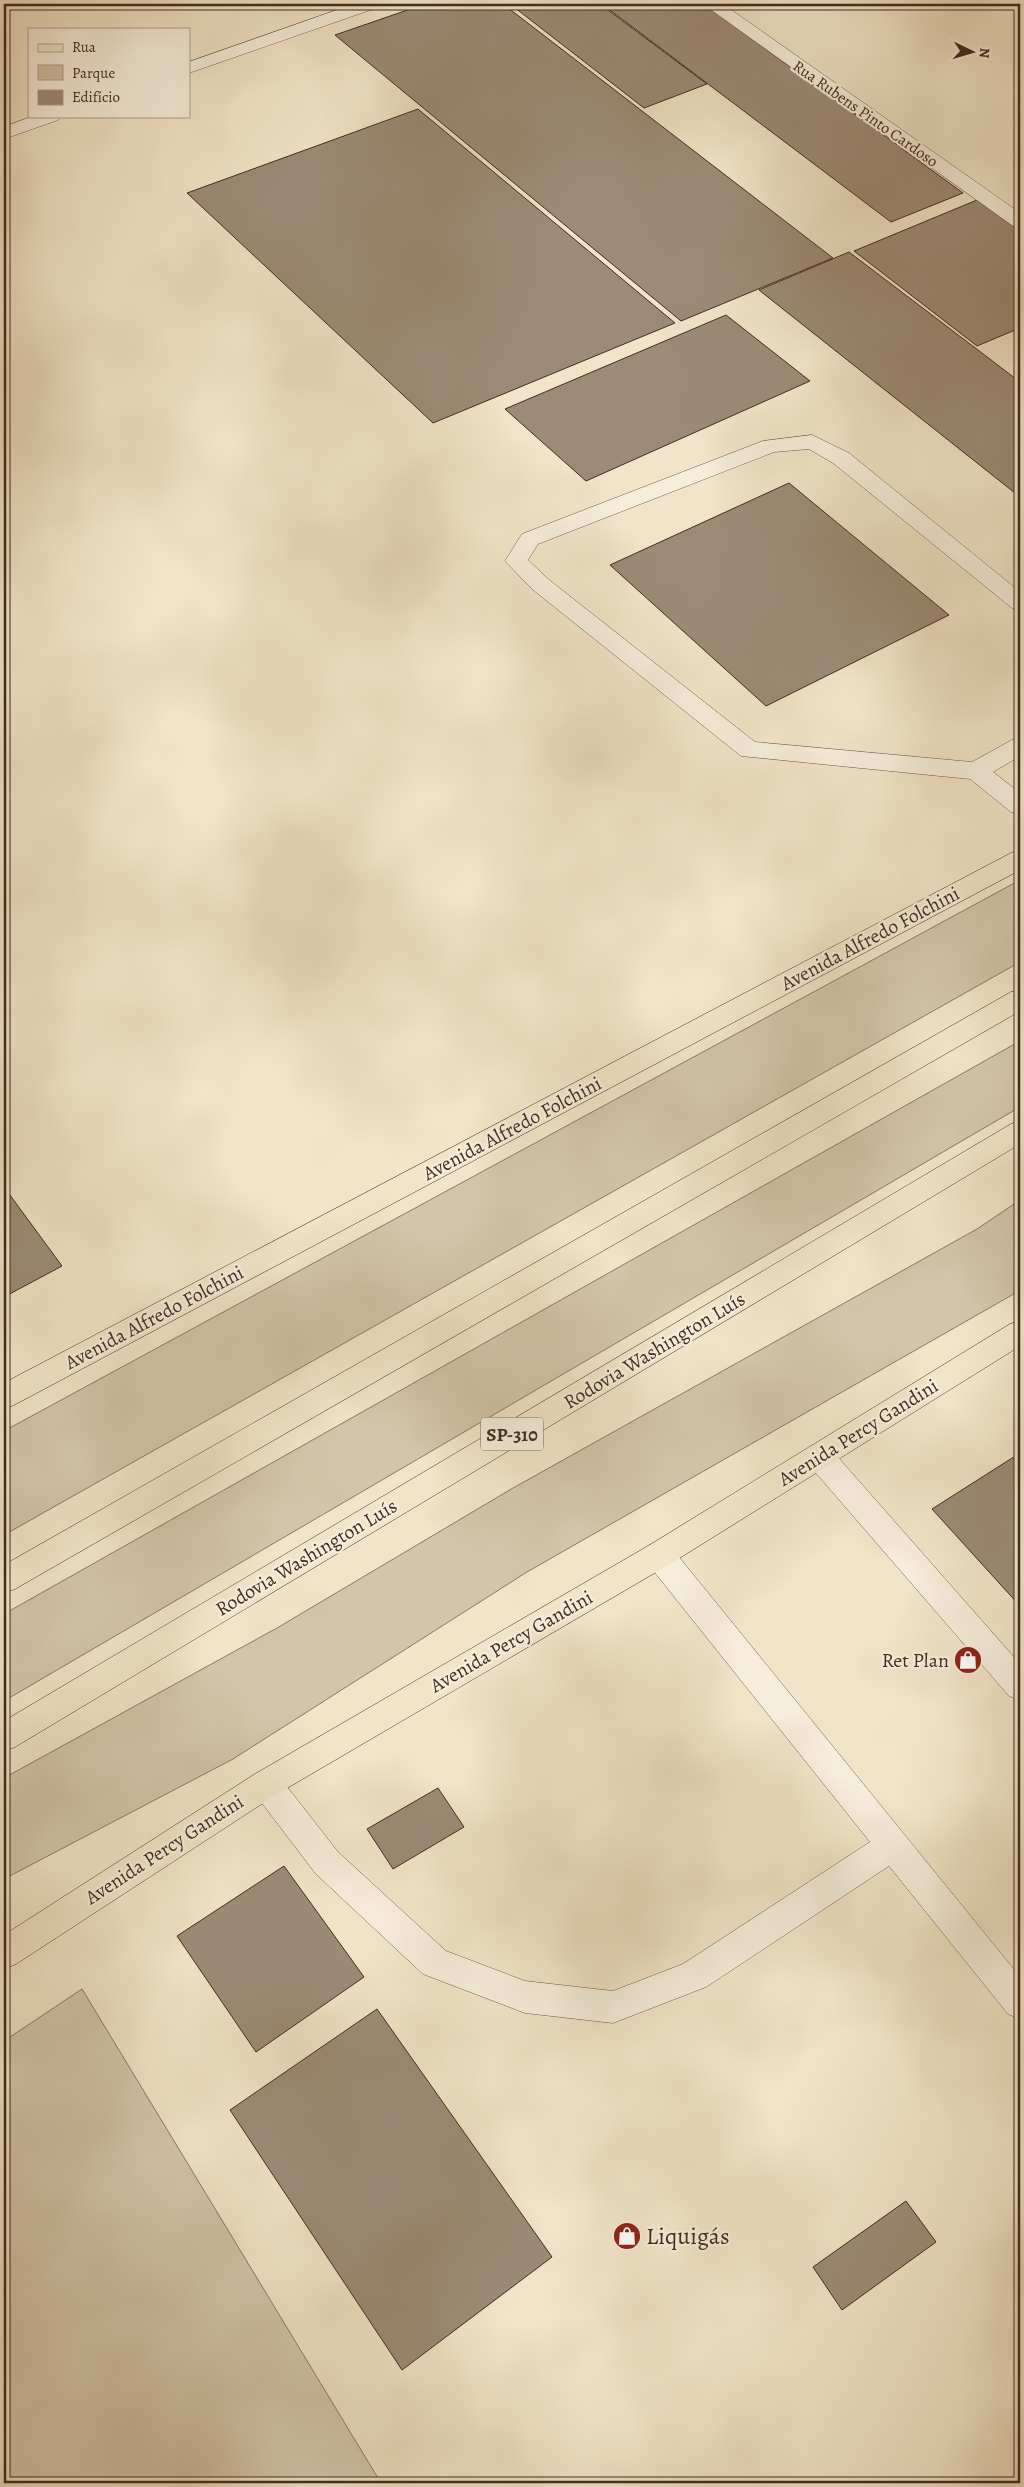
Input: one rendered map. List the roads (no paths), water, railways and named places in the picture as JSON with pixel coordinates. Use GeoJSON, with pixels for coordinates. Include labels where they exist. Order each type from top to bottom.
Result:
{"type":"FeatureCollection","features":[{"type":"Feature","properties":{"kind":"main road","name":"Avenida Alfredo Folchini"},"geometry":{"type":"LineString","coordinates":[[4,1397],[1020,859]]}},
{"type":"Feature","properties":{"kind":"main road"},"geometry":{"type":"LineString","coordinates":[[4,1580],[1020,999]]}},
{"type":"Feature","properties":{"kind":"main road","name":"Rodovia Washington Luís"},"geometry":{"type":"LineString","coordinates":[[4,1737],[1020,1131]]}},
{"type":"Feature","properties":{"kind":"main road","name":"Avenida Percy Gandini"},"geometry":{"type":"LineString","coordinates":[[4,1952],[266,1784],[659,1555],[1020,1332]]}},
{"type":"Feature","properties":{"kind":"street"},"geometry":{"type":"LineString","coordinates":[[190,68],[370,4]]}},
{"type":"Feature","properties":{"kind":"street","name":"Rua Rubens Pinto Cardoso"},"geometry":{"type":"LineString","coordinates":[[712,4],[1020,222]]}},
{"type":"Feature","properties":{"kind":"street"},"geometry":{"type":"LineString","coordinates":[[4,133],[45,118]]}},
{"type":"Feature","properties":{"kind":"street"},"geometry":{"type":"LineString","coordinates":[[1020,603],[840,458],[812,442],[771,446],[530,539],[516,561],[540,584],[749,750],[976,771],[1020,806]]}},
{"type":"Feature","properties":{"kind":"street"},"geometry":{"type":"LineString","coordinates":[[976,771],[1020,746]]}},
{"type":"Feature","properties":{"kind":"street"},"geometry":{"type":"LineString","coordinates":[[819,1456],[1020,1686]]}},
{"type":"Feature","properties":{"kind":"street"},"geometry":{"type":"LineString","coordinates":[[659,1555],[1020,2003]]}},
{"type":"Feature","properties":{"kind":"street"},"geometry":{"type":"LineString","coordinates":[[266,1784],[327,1863],[435,1964],[524,1997],[613,2008],[694,1976],[893,1845]]}},
{"type":"Feature","properties":{"kind":"place","name":"Ret Plan"},"geometry":{"type":"Point","coordinates":[968,1660]}},
{"type":"Feature","properties":{"kind":"place","name":"Liquigás"},"geometry":{"type":"Point","coordinates":[627,2236]}}]}
